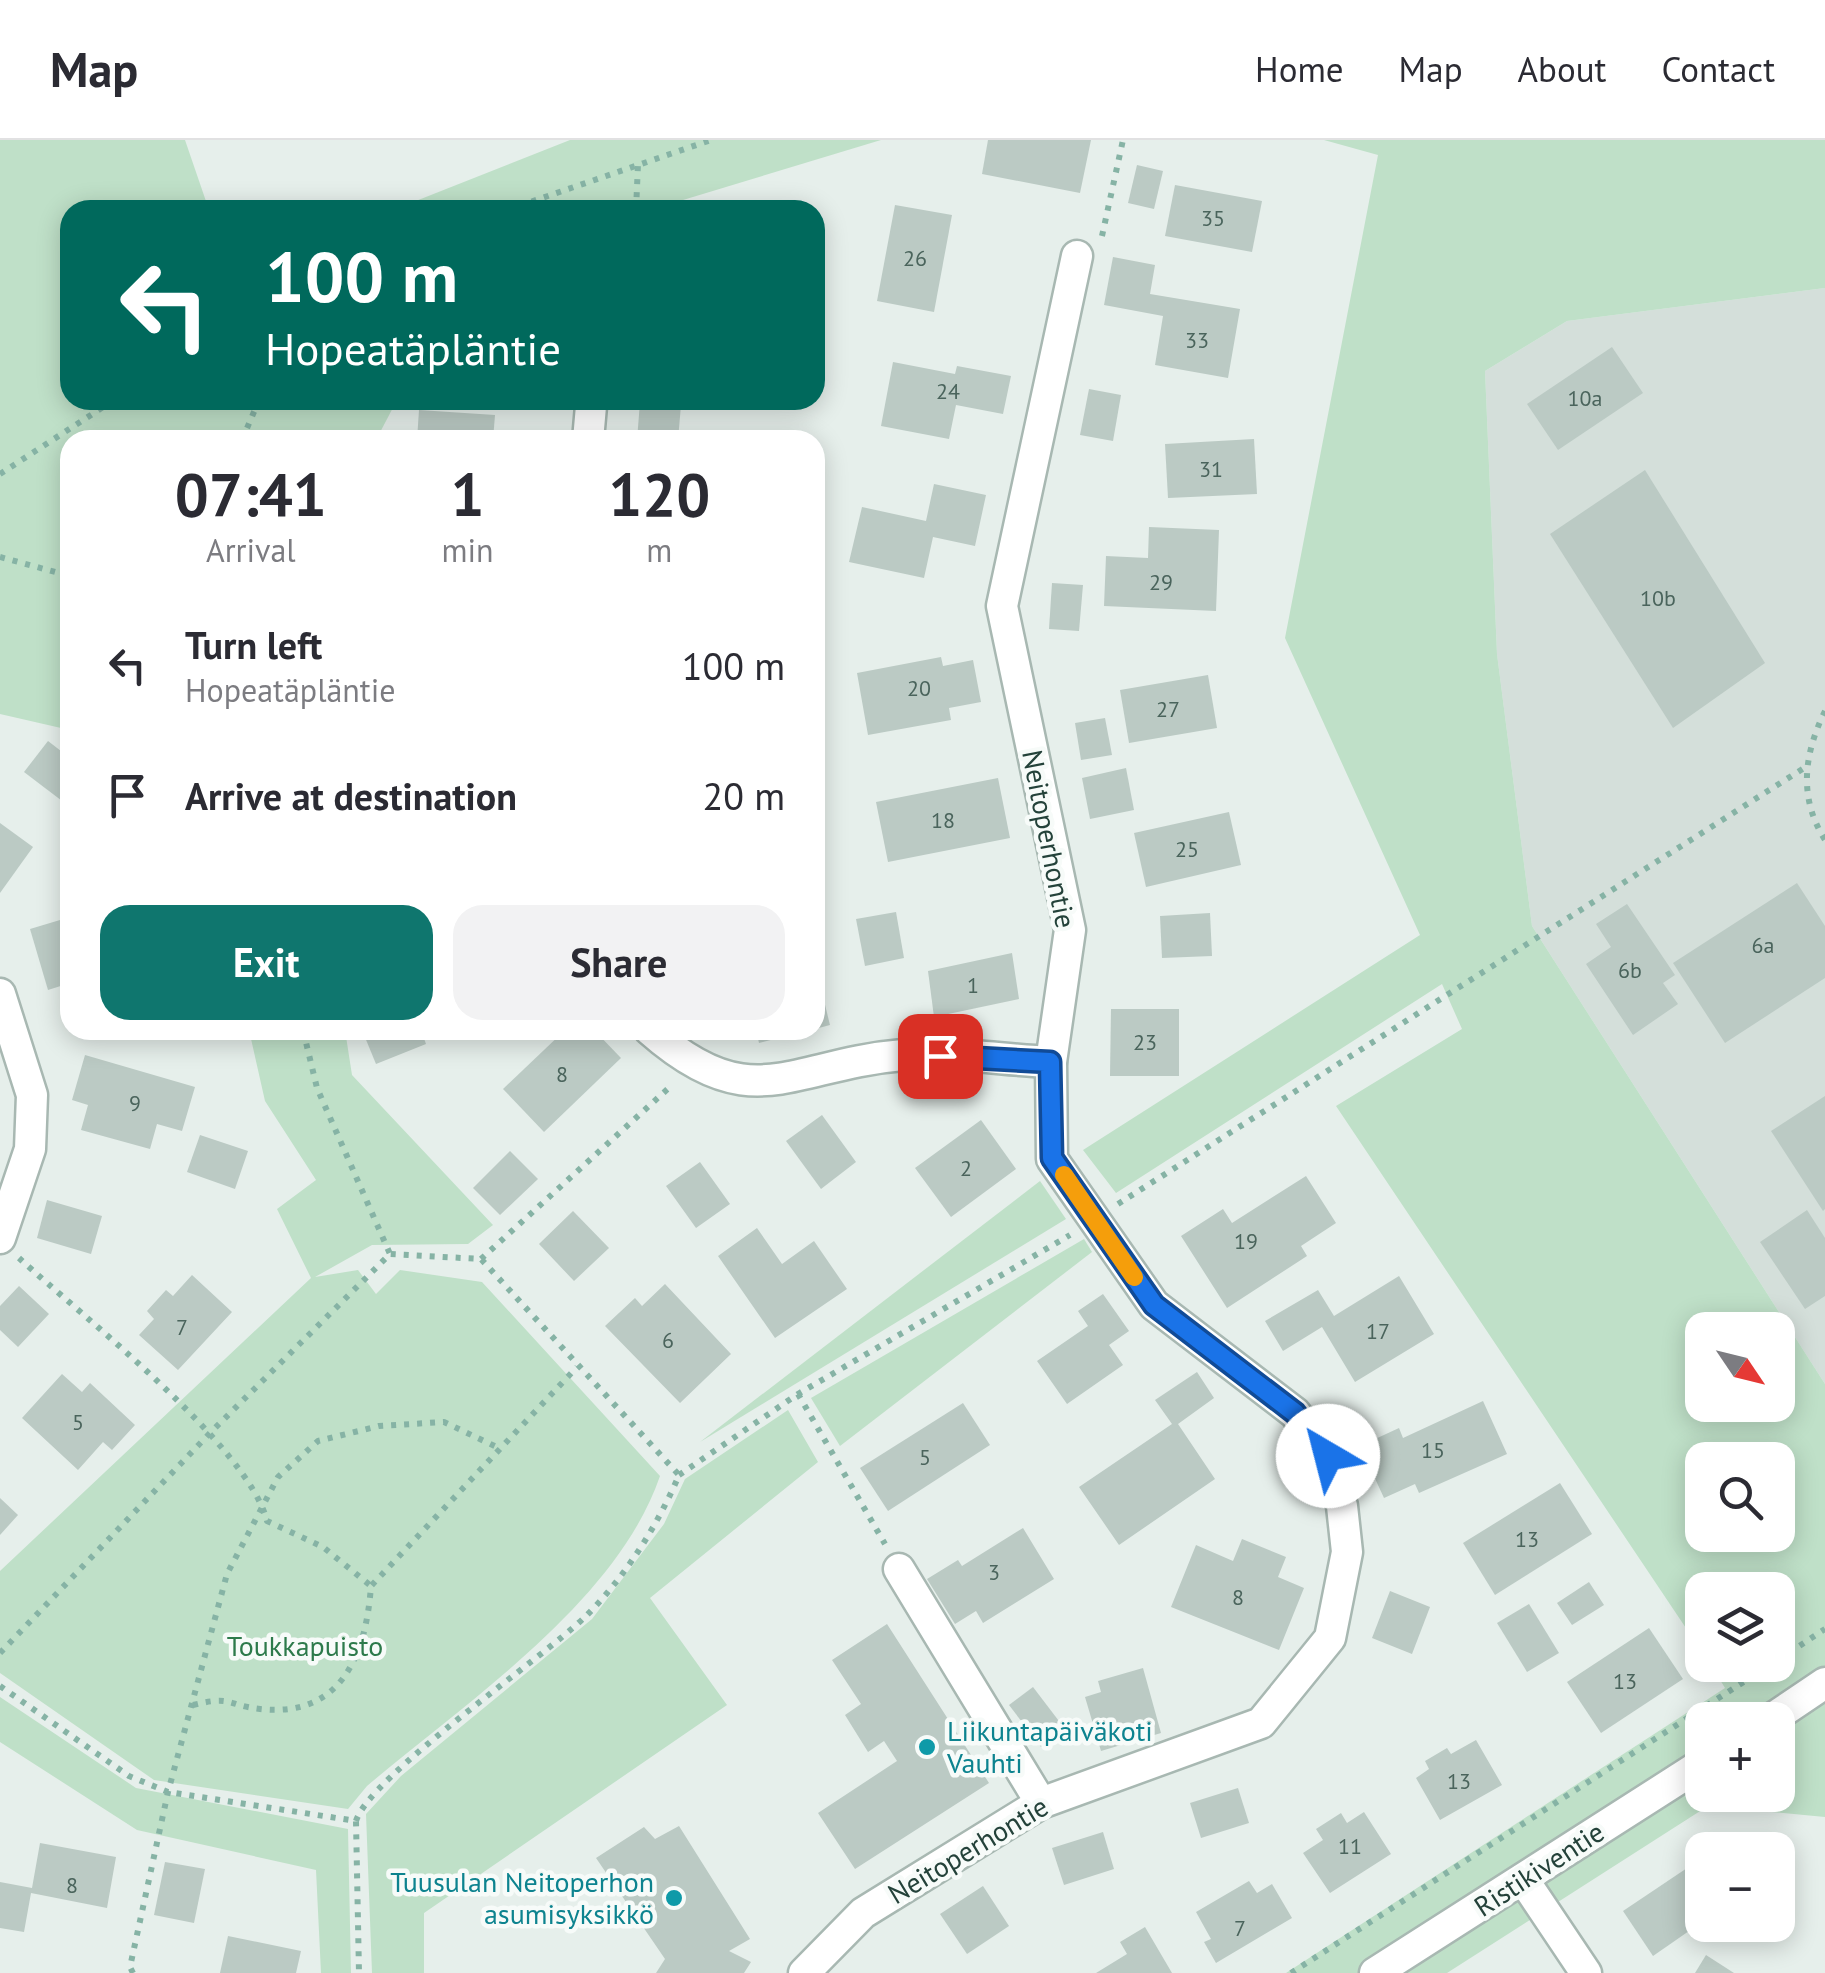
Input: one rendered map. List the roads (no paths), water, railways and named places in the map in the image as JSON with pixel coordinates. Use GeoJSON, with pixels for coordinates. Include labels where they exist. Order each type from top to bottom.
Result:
{"type":"FeatureCollection","features":[{"type":"Feature","properties":{"kind":"street","name":"Neitoperhontie"},"geometry":{"type":"LineString","coordinates":[[804,1973],[863,1912],[1041,1803],[1261,1723],[1330,1638],[1348,1552],[1342,1506],[1328,1456],[1295,1413],[1154,1305],[1052,1158],[1050,1062],[1070,930],[1002,606],[1089,248]]}},
{"type":"Feature","properties":{"kind":"street"},"geometry":{"type":"LineString","coordinates":[[0,994],[32,1095],[30,1148],[7,1246]]}},
{"type":"Feature","properties":{"kind":"street"},"geometry":{"type":"LineString","coordinates":[[661,1040],[688,1064],[757,1084],[904,1055],[1050,1062]]}},
{"type":"Feature","properties":{"kind":"street"},"geometry":{"type":"LineString","coordinates":[[900,1569],[1041,1803]]}},
{"type":"Feature","properties":{"kind":"street"},"geometry":{"type":"LineString","coordinates":[[1795,1703],[1825,1683]]}},
{"type":"Feature","properties":{"kind":"street","name":"Ristikiventie"},"geometry":{"type":"LineString","coordinates":[[1375,1973],[1685,1775]]}},
{"type":"Feature","properties":{"kind":"street"},"geometry":{"type":"LineString","coordinates":[[1523,1879],[1586,1973]]}},
{"type":"Feature","properties":{"kind":"place","name":"Liikuntapäiväkoti Vauhti"},"geometry":{"type":"Point","coordinates":[927,1747]}},
{"type":"Feature","properties":{"kind":"place","name":"Tuusulan Neitoperhon asumisyksikkö"},"geometry":{"type":"Point","coordinates":[674,1898]}},
{"type":"Feature","properties":{"kind":"park label","name":"Toukkapuisto"},"geometry":{"type":"Point","coordinates":[305,1646]}}]}
